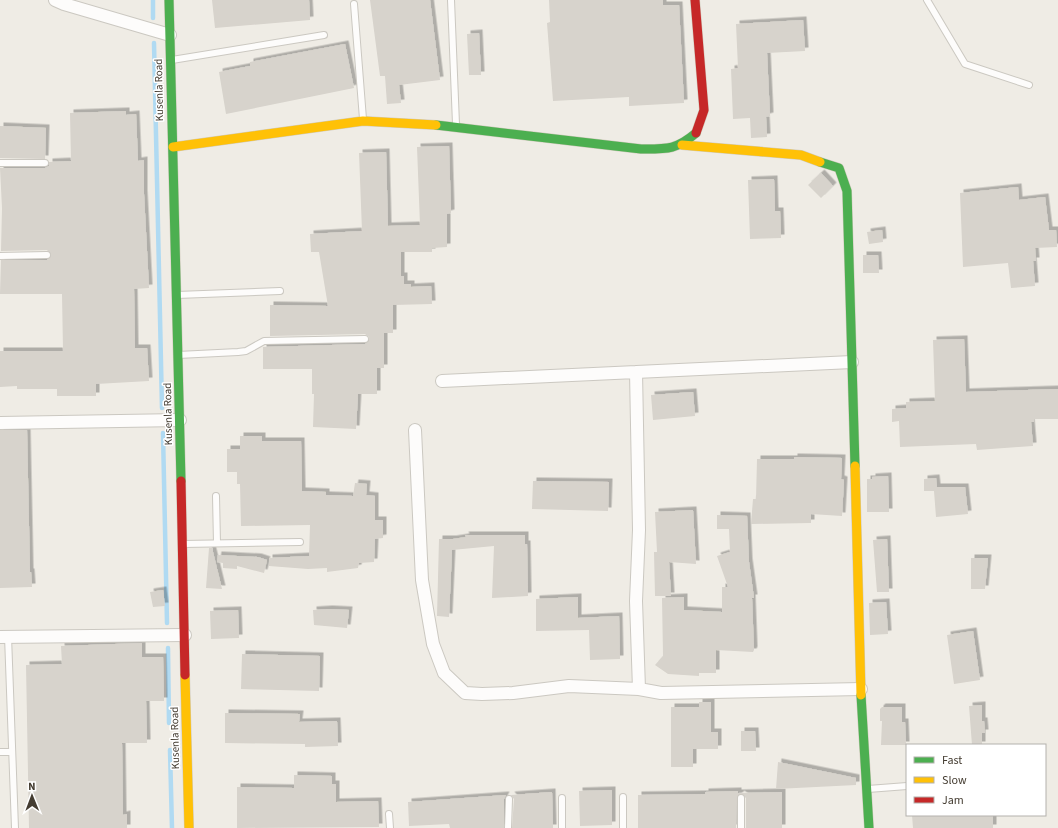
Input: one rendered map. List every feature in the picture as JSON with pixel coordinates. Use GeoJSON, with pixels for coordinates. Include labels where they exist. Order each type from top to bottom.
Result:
{"type":"FeatureCollection","features":[{"type":"Feature","properties":{"kind":"street"},"geometry":{"type":"LineString","coordinates":[[55,0],[64,4],[170,35]]}},
{"type":"Feature","properties":{"kind":"street","name":"Kusenla Road"},"geometry":{"type":"LineString","coordinates":[[169,0],[189,828]]}},
{"type":"Feature","properties":{"kind":"street"},"geometry":{"type":"LineString","coordinates":[[682,145],[698,132],[704,110],[695,0]]}},
{"type":"Feature","properties":{"kind":"street"},"geometry":{"type":"LineString","coordinates":[[173,147],[363,120],[456,126],[641,149],[660,149],[682,145],[801,155],[839,168],[847,191],[861,689],[869,828]]}},
{"type":"Feature","properties":{"kind":"street"},"geometry":{"type":"LineString","coordinates":[[442,381],[852,362]]}},
{"type":"Feature","properties":{"kind":"street"},"geometry":{"type":"LineString","coordinates":[[636,372],[639,530],[636,609],[638,689]]}},
{"type":"Feature","properties":{"kind":"street"},"geometry":{"type":"LineString","coordinates":[[0,423],[180,420]]}},
{"type":"Feature","properties":{"kind":"street"},"geometry":{"type":"LineString","coordinates":[[415,430],[422,580],[434,644],[444,673],[465,693],[513,693],[569,686],[638,689],[661,693],[861,689]]}},
{"type":"Feature","properties":{"kind":"street"},"geometry":{"type":"LineString","coordinates":[[4,637],[185,635]]}},
{"type":"Feature","properties":{"kind":"lane"},"geometry":{"type":"LineString","coordinates":[[451,0],[456,126]]}},
{"type":"Feature","properties":{"kind":"lane"},"geometry":{"type":"LineString","coordinates":[[927,0],[965,64],[1029,85]]}},
{"type":"Feature","properties":{"kind":"lane"},"geometry":{"type":"LineString","coordinates":[[354,4],[363,120]]}},
{"type":"Feature","properties":{"kind":"lane"},"geometry":{"type":"LineString","coordinates":[[171,60],[324,35]]}},
{"type":"Feature","properties":{"kind":"lane"},"geometry":{"type":"LineString","coordinates":[[0,164],[44,163]]}},
{"type":"Feature","properties":{"kind":"lane"},"geometry":{"type":"LineString","coordinates":[[0,256],[47,255]]}},
{"type":"Feature","properties":{"kind":"lane"},"geometry":{"type":"LineString","coordinates":[[177,296],[280,291]]}},
{"type":"Feature","properties":{"kind":"lane"},"geometry":{"type":"LineString","coordinates":[[178,355],[246,351],[264,341],[365,339]]}},
{"type":"Feature","properties":{"kind":"lane"},"geometry":{"type":"LineString","coordinates":[[216,496],[217,543]]}},
{"type":"Feature","properties":{"kind":"lane"},"geometry":{"type":"LineString","coordinates":[[183,544],[300,542]]}},
{"type":"Feature","properties":{"kind":"lane"},"geometry":{"type":"LineString","coordinates":[[4,637],[12,752],[15,828]]}},
{"type":"Feature","properties":{"kind":"lane"},"geometry":{"type":"LineString","coordinates":[[0,752],[12,752]]}},
{"type":"Feature","properties":{"kind":"lane"},"geometry":{"type":"LineString","coordinates":[[867,789],[906,786]]}},
{"type":"Feature","properties":{"kind":"lane"},"geometry":{"type":"LineString","coordinates":[[623,797],[623,828]]}},
{"type":"Feature","properties":{"kind":"lane"},"geometry":{"type":"LineString","coordinates":[[562,798],[562,828]]}},
{"type":"Feature","properties":{"kind":"lane"},"geometry":{"type":"LineString","coordinates":[[741,798],[741,828]]}},
{"type":"Feature","properties":{"kind":"lane"},"geometry":{"type":"LineString","coordinates":[[508,828],[509,799]]}},
{"type":"Feature","properties":{"kind":"lane"},"geometry":{"type":"LineString","coordinates":[[389,814],[390,828]]}},
{"type":"Feature","properties":{"kind":"building"},"geometry":{"type":"Polygon","coordinates":[[[212,0],[309,0],[310,20],[215,28],[212,0]]]}},
{"type":"Feature","properties":{"kind":"building"},"geometry":{"type":"Polygon","coordinates":[[[370,0],[430,0],[440,80],[399,85],[401,103],[387,104],[385,76],[380,76],[370,0]]]}},
{"type":"Feature","properties":{"kind":"building"},"geometry":{"type":"Polygon","coordinates":[[[549,0],[663,0],[663,5],[679,5],[684,103],[629,106],[629,97],[553,101],[547,23],[550,22],[549,0]]]}},
{"type":"Feature","properties":{"kind":"building"},"geometry":{"type":"Polygon","coordinates":[[[803,20],[805,51],[767,53],[770,116],[766,117],[767,137],[751,138],[750,118],[733,119],[731,69],[738,68],[736,24],[803,20]]]}},
{"type":"Feature","properties":{"kind":"building"},"geometry":{"type":"Polygon","coordinates":[[[479,33],[481,75],[469,75],[467,34],[479,33]]]}},
{"type":"Feature","properties":{"kind":"building"},"geometry":{"type":"Polygon","coordinates":[[[345,44],[354,88],[226,114],[219,72],[250,66],[250,62],[345,44]]]}},
{"type":"Feature","properties":{"kind":"building"},"geometry":{"type":"Polygon","coordinates":[[[126,111],[126,115],[136,114],[138,161],[144,160],[144,194],[149,288],[134,289],[135,348],[147,348],[149,381],[96,384],[96,396],[57,396],[57,389],[17,389],[17,386],[0,387],[0,351],[63,351],[62,294],[0,294],[1,260],[47,260],[51,255],[47,250],[1,251],[2,208],[0,168],[45,168],[49,166],[49,162],[71,161],[70,113],[126,111]]]}},
{"type":"Feature","properties":{"kind":"building"},"geometry":{"type":"Polygon","coordinates":[[[0,126],[46,128],[45,159],[0,158],[0,126]]]}},
{"type":"Feature","properties":{"kind":"building"},"geometry":{"type":"Polygon","coordinates":[[[449,146],[451,213],[447,214],[447,247],[432,248],[432,252],[401,252],[401,276],[404,276],[404,284],[411,284],[411,287],[431,286],[432,304],[393,305],[393,333],[384,333],[384,368],[377,368],[377,394],[358,394],[356,429],[313,427],[314,394],[312,394],[312,369],[263,369],[263,347],[365,344],[369,341],[369,337],[365,334],[270,336],[270,305],[328,306],[319,252],[311,252],[310,234],[362,231],[359,153],[386,152],[388,226],[420,225],[417,147],[449,146]]]}},
{"type":"Feature","properties":{"kind":"building"},"geometry":{"type":"Polygon","coordinates":[[[821,173],[833,186],[821,198],[808,185],[821,173]]]}},
{"type":"Feature","properties":{"kind":"building"},"geometry":{"type":"Polygon","coordinates":[[[774,179],[775,211],[780,211],[781,238],[750,239],[748,180],[774,179]]]}},
{"type":"Feature","properties":{"kind":"building"},"geometry":{"type":"Polygon","coordinates":[[[1018,187],[1019,200],[1045,197],[1049,230],[1056,230],[1057,247],[1035,248],[1036,261],[1033,261],[1035,286],[1011,288],[1008,263],[963,267],[960,193],[1018,187]]]}},
{"type":"Feature","properties":{"kind":"building"},"geometry":{"type":"Polygon","coordinates":[[[882,230],[883,242],[869,244],[867,232],[882,230]]]}},
{"type":"Feature","properties":{"kind":"building"},"geometry":{"type":"Polygon","coordinates":[[[863,255],[878,255],[879,273],[863,273],[863,255]]]}},
{"type":"Feature","properties":{"kind":"building"},"geometry":{"type":"Polygon","coordinates":[[[964,339],[966,392],[1058,389],[1058,419],[1034,419],[1034,422],[1031,422],[1033,446],[977,450],[976,444],[900,447],[899,421],[892,422],[892,409],[906,408],[906,402],[935,401],[933,340],[964,339]]]}},
{"type":"Feature","properties":{"kind":"building"},"geometry":{"type":"Polygon","coordinates":[[[693,392],[695,416],[653,420],[651,395],[693,392]]]}},
{"type":"Feature","properties":{"kind":"building"},"geometry":{"type":"Polygon","coordinates":[[[0,430],[27,430],[30,572],[32,587],[0,588],[0,430]]]}},
{"type":"Feature","properties":{"kind":"building"},"geometry":{"type":"Polygon","coordinates":[[[240,436],[262,436],[262,441],[301,441],[302,491],[326,492],[326,495],[353,496],[355,483],[367,484],[366,495],[375,496],[375,520],[383,520],[383,538],[375,539],[374,562],[359,563],[358,568],[327,572],[327,568],[308,569],[269,566],[269,558],[309,556],[310,525],[241,526],[240,484],[237,484],[237,472],[227,472],[227,449],[240,449],[240,436]]]}},
{"type":"Feature","properties":{"kind":"building"},"geometry":{"type":"Polygon","coordinates":[[[794,457],[842,458],[841,479],[844,480],[842,516],[811,514],[811,523],[751,524],[753,499],[756,499],[757,459],[794,459],[794,457]]]}},
{"type":"Feature","properties":{"kind":"building"},"geometry":{"type":"Polygon","coordinates":[[[888,476],[889,512],[867,512],[867,479],[872,479],[872,477],[888,476]]]}},
{"type":"Feature","properties":{"kind":"building"},"geometry":{"type":"Polygon","coordinates":[[[936,478],[937,487],[965,487],[968,514],[936,517],[934,491],[924,491],[924,479],[936,478]]]}},
{"type":"Feature","properties":{"kind":"building"},"geometry":{"type":"Polygon","coordinates":[[[533,481],[609,482],[608,511],[532,509],[533,481]]]}},
{"type":"Feature","properties":{"kind":"building"},"geometry":{"type":"Polygon","coordinates":[[[693,510],[696,564],[669,562],[671,596],[655,596],[654,552],[657,552],[655,512],[693,510]]]}},
{"type":"Feature","properties":{"kind":"building"},"geometry":{"type":"Polygon","coordinates":[[[717,515],[747,516],[749,562],[754,598],[752,598],[754,650],[753,652],[716,650],[716,673],[699,673],[699,676],[668,674],[655,665],[663,656],[662,598],[684,597],[684,610],[722,612],[722,587],[728,587],[717,556],[730,552],[729,529],[717,529],[717,515]]]}},
{"type":"Feature","properties":{"kind":"building"},"geometry":{"type":"Polygon","coordinates":[[[465,535],[525,535],[525,544],[527,544],[528,596],[492,598],[494,546],[452,550],[449,617],[437,616],[439,539],[466,537],[465,535]]]}},
{"type":"Feature","properties":{"kind":"building"},"geometry":{"type":"Polygon","coordinates":[[[887,539],[889,592],[877,592],[873,540],[887,539]]]}},
{"type":"Feature","properties":{"kind":"building"},"geometry":{"type":"Polygon","coordinates":[[[209,548],[212,548],[222,589],[206,588],[209,548]]]}},
{"type":"Feature","properties":{"kind":"building"},"geometry":{"type":"Polygon","coordinates":[[[218,555],[258,557],[267,560],[264,573],[237,566],[237,569],[223,568],[223,563],[217,562],[218,555]]]}},
{"type":"Feature","properties":{"kind":"building"},"geometry":{"type":"Polygon","coordinates":[[[971,558],[988,558],[985,589],[971,589],[971,558]]]}},
{"type":"Feature","properties":{"kind":"building"},"geometry":{"type":"Polygon","coordinates":[[[163,590],[165,606],[153,607],[150,592],[163,590]]]}},
{"type":"Feature","properties":{"kind":"building"},"geometry":{"type":"Polygon","coordinates":[[[578,597],[578,618],[619,616],[620,659],[590,660],[589,630],[536,631],[536,599],[578,597]]]}},
{"type":"Feature","properties":{"kind":"building"},"geometry":{"type":"Polygon","coordinates":[[[886,602],[888,634],[870,635],[869,603],[886,602]]]}},
{"type":"Feature","properties":{"kind":"building"},"geometry":{"type":"Polygon","coordinates":[[[238,610],[239,638],[211,639],[210,611],[238,610]]]}},
{"type":"Feature","properties":{"kind":"building"},"geometry":{"type":"Polygon","coordinates":[[[313,610],[349,610],[347,628],[314,625],[313,610]]]}},
{"type":"Feature","properties":{"kind":"building"},"geometry":{"type":"Polygon","coordinates":[[[973,631],[980,680],[954,684],[947,635],[973,631]]]}},
{"type":"Feature","properties":{"kind":"building"},"geometry":{"type":"Polygon","coordinates":[[[142,643],[142,657],[163,657],[164,701],[146,701],[147,743],[122,743],[123,815],[127,814],[127,828],[29,828],[26,665],[62,664],[61,646],[142,643]]]}},
{"type":"Feature","properties":{"kind":"building"},"geometry":{"type":"Polygon","coordinates":[[[242,654],[320,656],[319,691],[241,689],[242,654]]]}},
{"type":"Feature","properties":{"kind":"building"},"geometry":{"type":"Polygon","coordinates":[[[699,702],[711,702],[711,732],[718,732],[718,749],[693,749],[693,767],[671,767],[671,707],[699,707],[699,702]]]}},
{"type":"Feature","properties":{"kind":"building"},"geometry":{"type":"Polygon","coordinates":[[[982,705],[982,721],[984,721],[985,733],[982,733],[982,744],[972,744],[969,706],[982,705]]]}},
{"type":"Feature","properties":{"kind":"building"},"geometry":{"type":"Polygon","coordinates":[[[882,707],[902,707],[902,722],[905,722],[906,745],[881,745],[882,721],[880,721],[880,709],[882,707]]]}},
{"type":"Feature","properties":{"kind":"building"},"geometry":{"type":"Polygon","coordinates":[[[225,713],[300,714],[299,722],[337,721],[338,746],[305,747],[305,744],[225,743],[225,713]]]}},
{"type":"Feature","properties":{"kind":"building"},"geometry":{"type":"Polygon","coordinates":[[[741,731],[755,731],[756,751],[741,751],[741,731]]]}},
{"type":"Feature","properties":{"kind":"building"},"geometry":{"type":"Polygon","coordinates":[[[778,762],[856,778],[856,785],[776,789],[778,762]]]}},
{"type":"Feature","properties":{"kind":"building"},"geometry":{"type":"Polygon","coordinates":[[[294,775],[332,776],[332,784],[336,784],[336,802],[378,801],[379,827],[237,828],[237,787],[294,788],[294,775]]]}},
{"type":"Feature","properties":{"kind":"building"},"geometry":{"type":"Polygon","coordinates":[[[612,790],[612,825],[580,826],[579,791],[612,790]]]}},
{"type":"Feature","properties":{"kind":"building"},"geometry":{"type":"Polygon","coordinates":[[[738,791],[738,793],[782,792],[782,828],[746,828],[746,798],[741,794],[737,798],[736,828],[638,828],[638,795],[705,794],[705,792],[738,791]]]}},
{"type":"Feature","properties":{"kind":"building"},"geometry":{"type":"Polygon","coordinates":[[[552,792],[553,828],[512,828],[514,799],[511,795],[552,792]]]}},
{"type":"Feature","properties":{"kind":"building"},"geometry":{"type":"Polygon","coordinates":[[[506,795],[504,799],[504,828],[450,828],[449,824],[409,826],[408,802],[506,795]]]}},
{"type":"Feature","properties":{"kind":"building"},"geometry":{"type":"Polygon","coordinates":[[[912,816],[993,816],[993,828],[913,828],[912,816]]]}},
{"type":"Feature","properties":{"kind":"waterway"},"geometry":{"type":"LineString","coordinates":[[153,0],[153,18]]}},
{"type":"Feature","properties":{"kind":"waterway"},"geometry":{"type":"LineString","coordinates":[[154,43],[162,408]]}},
{"type":"Feature","properties":{"kind":"waterway"},"geometry":{"type":"LineString","coordinates":[[163,433],[167,623]]}},
{"type":"Feature","properties":{"kind":"waterway"},"geometry":{"type":"LineString","coordinates":[[168,648],[169,723]]}},
{"type":"Feature","properties":{"kind":"waterway"},"geometry":{"type":"LineString","coordinates":[[170,750],[172,828]]}},
{"type":"Feature","properties":{"kind":"traffic: fast"},"geometry":{"type":"LineString","coordinates":[[169,0],[181,481]]}},
{"type":"Feature","properties":{"kind":"traffic: fast"},"geometry":{"type":"LineString","coordinates":[[436,125],[641,149],[658,149],[677,146],[696,133]]}},
{"type":"Feature","properties":{"kind":"traffic: fast"},"geometry":{"type":"LineString","coordinates":[[820,162],[839,168],[847,191],[855,466]]}},
{"type":"Feature","properties":{"kind":"traffic: fast"},"geometry":{"type":"LineString","coordinates":[[861,695],[869,828]]}},
{"type":"Feature","properties":{"kind":"traffic: slow"},"geometry":{"type":"LineString","coordinates":[[173,147],[363,121],[436,125]]}},
{"type":"Feature","properties":{"kind":"traffic: slow"},"geometry":{"type":"LineString","coordinates":[[682,145],[801,155],[820,162]]}},
{"type":"Feature","properties":{"kind":"traffic: slow"},"geometry":{"type":"LineString","coordinates":[[855,466],[861,695]]}},
{"type":"Feature","properties":{"kind":"traffic: slow"},"geometry":{"type":"LineString","coordinates":[[185,675],[189,828]]}},
{"type":"Feature","properties":{"kind":"traffic: jam"},"geometry":{"type":"LineString","coordinates":[[695,0],[704,110],[696,133]]}},
{"type":"Feature","properties":{"kind":"traffic: jam"},"geometry":{"type":"LineString","coordinates":[[181,481],[185,675]]}}]}
